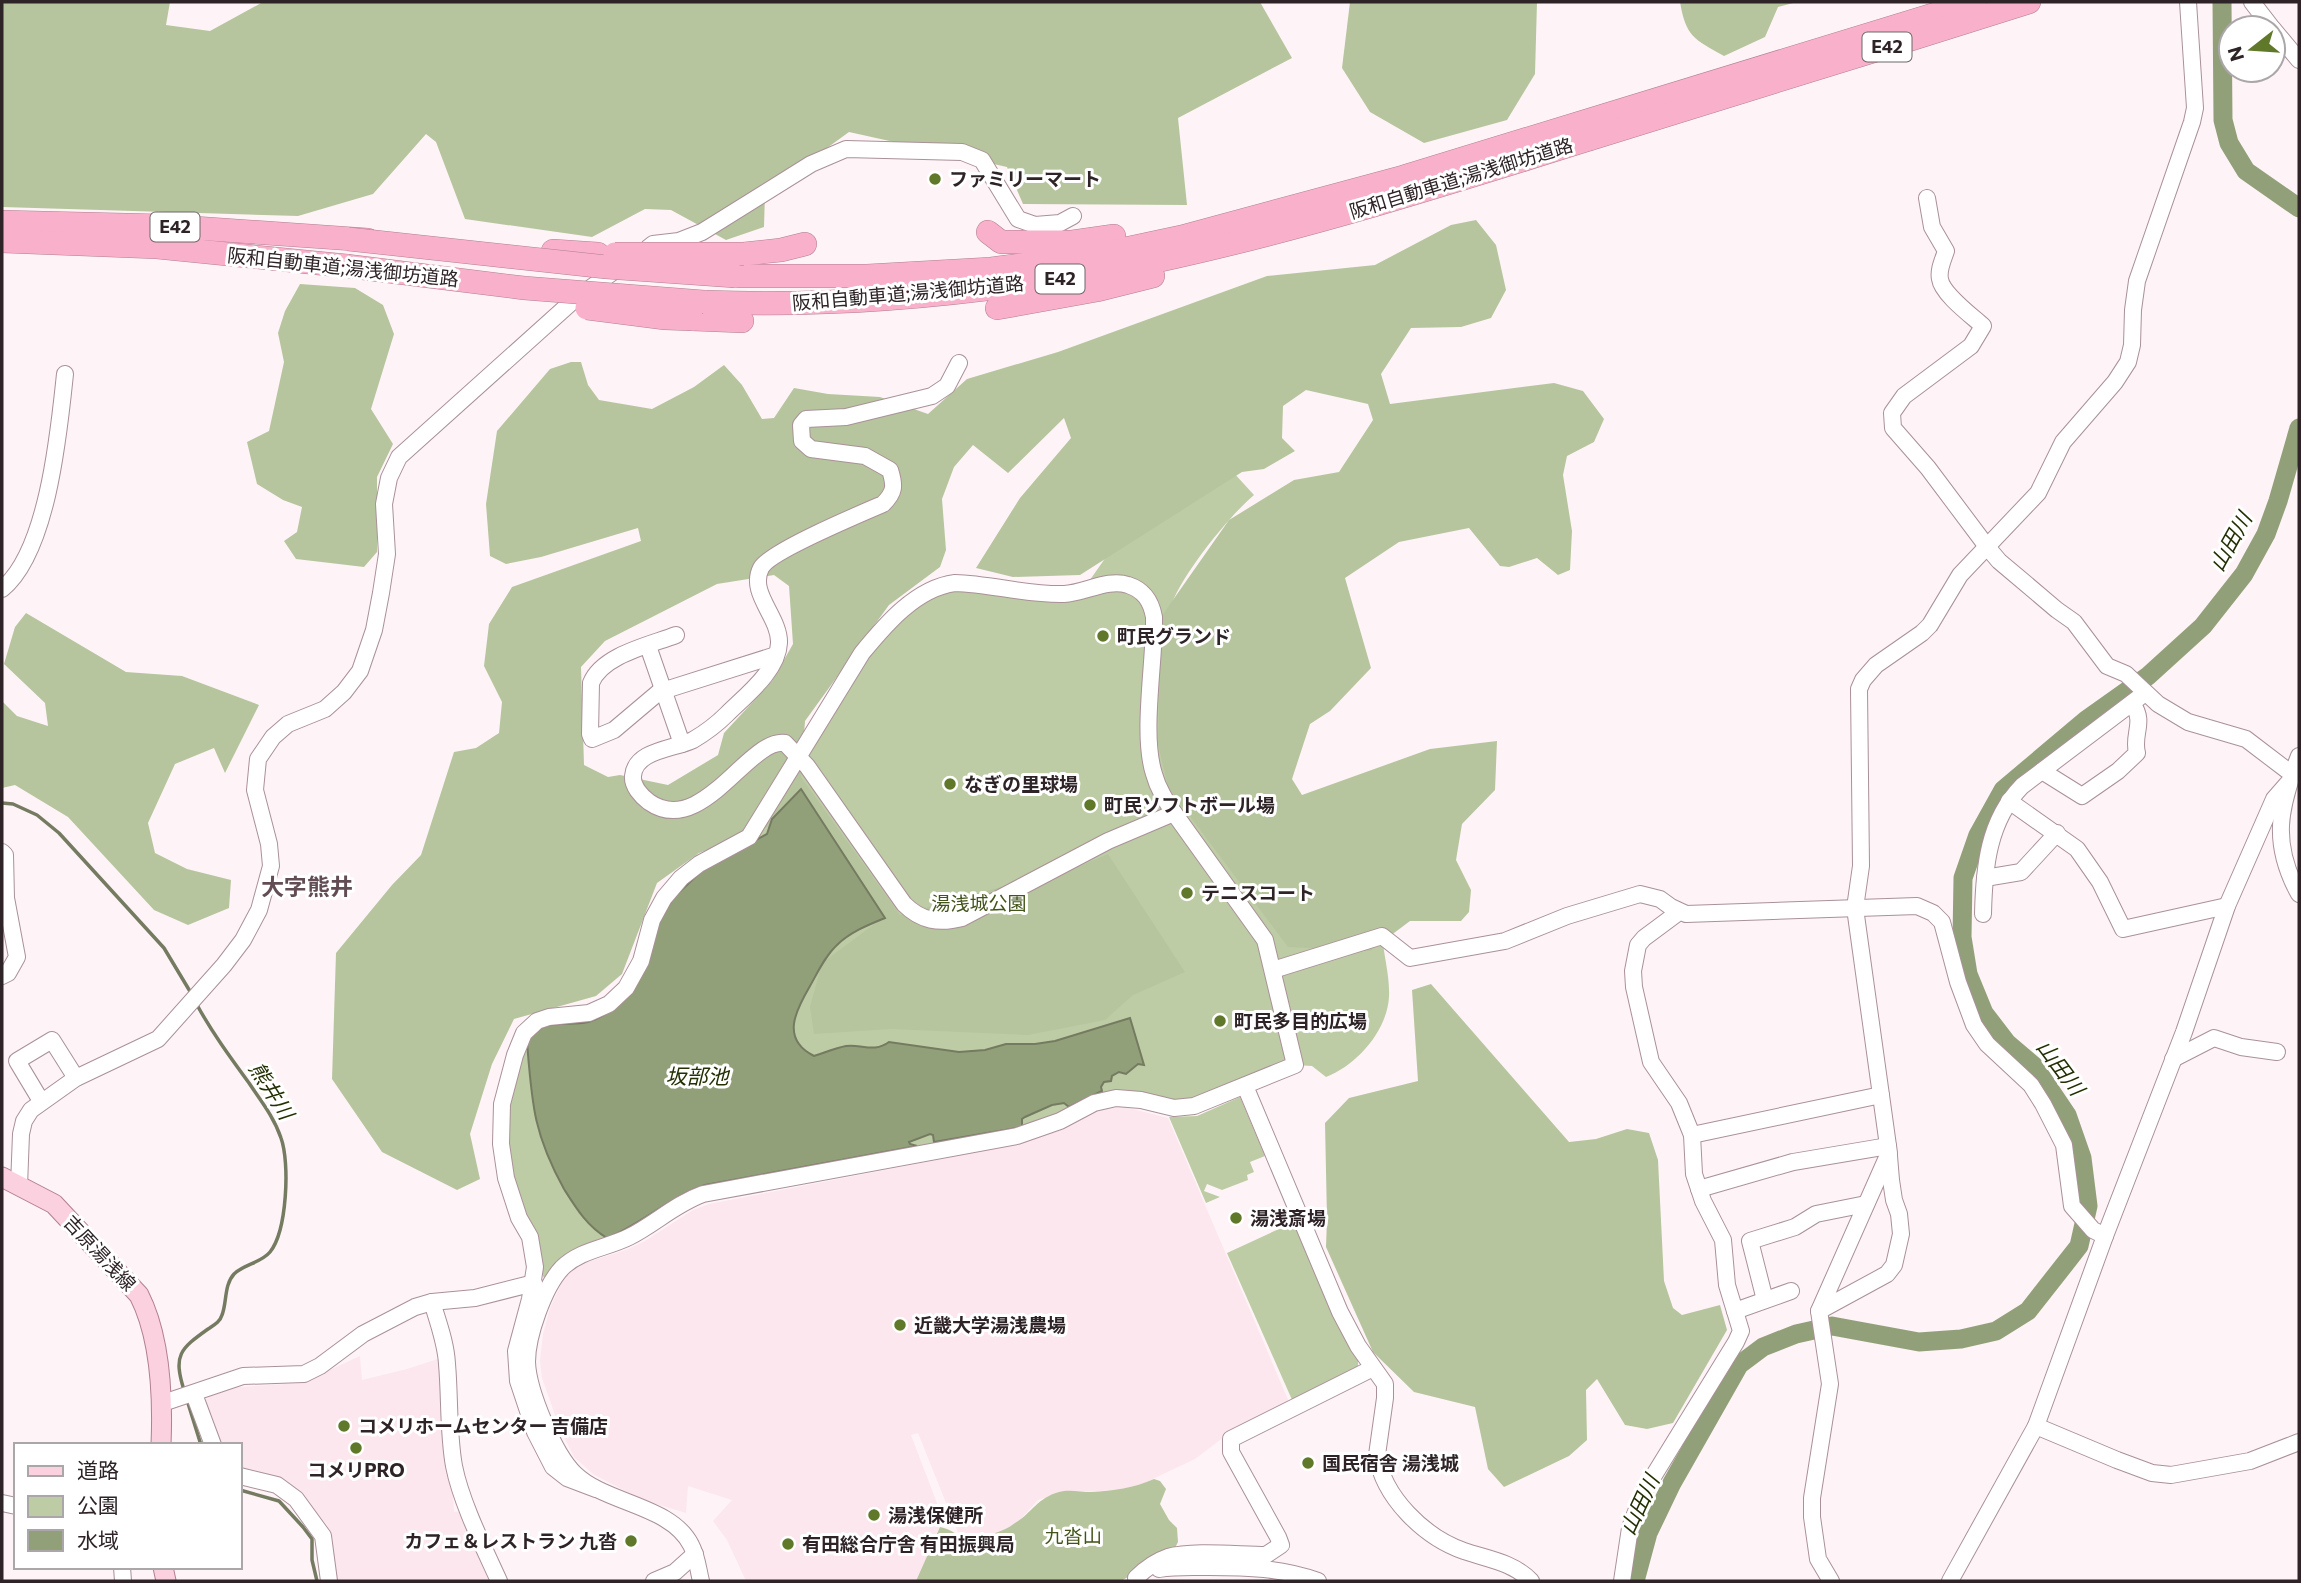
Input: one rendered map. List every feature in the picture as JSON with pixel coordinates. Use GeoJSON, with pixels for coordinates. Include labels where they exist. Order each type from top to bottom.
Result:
{"type":"FeatureCollection","features":[{"type":"Feature","properties":{"kind":"highway","name":"阪和自動車道;湯浅御坊道路"},"geometry":{"type":"LineString","coordinates":[[2,241],[157,247],[348,266],[698,311],[1004,287],[1163,259],[1315,221],[1405,186],[1742,82],[1974,6],[2029,2]]}},
{"type":"Feature","properties":{"kind":"highway"},"geometry":{"type":"LineString","coordinates":[[1974,6],[2042,2]]}},
{"type":"Feature","properties":{"kind":"highway","name":"阪和自動車道;湯浅御坊道路"},"geometry":{"type":"LineString","coordinates":[[2,222],[166,226],[348,239],[606,267],[735,276],[907,275],[1048,262],[1181,237],[1332,197],[1405,186]]}},
{"type":"Feature","properties":{"kind":"highway"},"geometry":{"type":"LineString","coordinates":[[988,232],[1001,242],[1072,242],[1197,223],[1332,197]]}},
{"type":"Feature","properties":{"kind":"highway"},"geometry":{"type":"LineString","coordinates":[[997,308],[1097,290],[1150,277],[1315,221]]}},
{"type":"Feature","properties":{"kind":"highway"},"geometry":{"type":"LineString","coordinates":[[348,239],[598,254],[744,254],[805,244]]}},
{"type":"Feature","properties":{"kind":"highway"},"geometry":{"type":"LineString","coordinates":[[698,311],[742,321]]}},
{"type":"Feature","properties":{"kind":"main road","name":"吉原湯浅線"},"geometry":{"type":"LineString","coordinates":[[10,1181],[54,1204],[139,1295],[148,1313],[163,1403],[161,1443]]}},
{"type":"Feature","properties":{"kind":"street"},"geometry":{"type":"LineString","coordinates":[[1819,1313],[1887,1274],[1894,1265],[1901,1234],[1892,1190],[1889,1149],[1855,908],[1861,866],[1859,689],[1876,665],[1930,625],[1955,581],[2038,493],[2063,442],[2115,382],[2128,362],[2137,281],[2195,108],[2188,2]]}},
{"type":"Feature","properties":{"kind":"street"},"geometry":{"type":"LineString","coordinates":[[2287,46],[2299,60]]}},
{"type":"Feature","properties":{"kind":"street"},"geometry":{"type":"LineString","coordinates":[[10,1181],[24,1121],[31,1110],[76,1078],[158,1039],[243,940],[259,910],[271,866],[269,844],[255,790],[258,759],[273,737],[288,724],[325,709],[344,692],[360,671],[374,631],[381,593],[387,554],[384,505],[389,478],[398,457],[537,336],[575,299],[653,244],[679,241],[702,232],[811,164],[846,149],[962,152],[982,160],[1018,219],[1035,225],[1060,223],[1073,216]]}},
{"type":"Feature","properties":{"kind":"street"},"geometry":{"type":"LineString","coordinates":[[1927,198],[1932,228],[1943,242],[1946,251],[1940,269],[1940,282],[1947,293],[1983,326],[1971,346],[1903,396],[1892,413],[1893,428],[1928,468],[1988,548],[2009,569],[2074,622],[2107,666],[2126,674],[2140,696],[2188,722],[2246,738],[2290,779]]}},
{"type":"Feature","properties":{"kind":"street"},"geometry":{"type":"LineString","coordinates":[[959,363],[947,386],[932,396],[846,417],[806,419],[801,425],[802,441],[811,449],[865,456],[890,470],[895,484],[893,494],[883,504],[790,548],[762,565],[757,577],[759,590],[777,629],[779,643],[766,673],[709,730],[682,744],[645,756],[635,766],[634,785],[651,803],[676,809],[702,801],[774,743],[785,743],[799,756],[904,904],[916,915],[935,921],[962,918],[1108,842],[1174,813]]}},
{"type":"Feature","properties":{"kind":"street"},"geometry":{"type":"LineString","coordinates":[[2,589],[18,572],[41,519],[60,421],[65,374]]}},
{"type":"Feature","properties":{"kind":"street"},"geometry":{"type":"LineString","coordinates":[[596,1489],[573,1473],[556,1449],[533,1388],[527,1362],[533,1331],[548,1288],[555,1276],[573,1259],[631,1236],[679,1204],[703,1194],[1017,1136],[1060,1121],[1084,1107],[1104,1100],[1128,1098],[1184,1108],[1295,1065],[1268,948],[1261,933],[1161,792],[1151,763],[1154,617],[1149,600],[1127,584],[1109,584],[1062,594],[948,584],[932,590],[895,617],[862,653],[749,837],[699,864],[681,878],[664,898],[652,919],[634,978],[619,996],[589,1013],[549,1017],[537,1021],[524,1032],[502,1104],[501,1144],[511,1198],[534,1251],[534,1283],[516,1351],[518,1381],[535,1432],[553,1467],[567,1478],[667,1520],[681,1531],[695,1554],[701,1581]]}},
{"type":"Feature","properties":{"kind":"street"},"geometry":{"type":"LineString","coordinates":[[676,635],[617,657],[593,678],[591,737],[612,732],[651,697],[663,691],[776,655]]}},
{"type":"Feature","properties":{"kind":"street"},"geometry":{"type":"LineString","coordinates":[[648,646],[682,744]]}},
{"type":"Feature","properties":{"kind":"street"},"geometry":{"type":"LineString","coordinates":[[1983,914],[1984,878],[1995,827],[2009,801],[2022,786],[2140,696]]}},
{"type":"Feature","properties":{"kind":"street"},"geometry":{"type":"LineString","coordinates":[[2042,771],[2082,796],[2118,771],[2137,753],[2135,741],[2140,696]]}},
{"type":"Feature","properties":{"kind":"street"},"geometry":{"type":"LineString","coordinates":[[2299,756],[2281,809],[2280,837],[2287,871],[2299,894]]}},
{"type":"Feature","properties":{"kind":"street"},"geometry":{"type":"LineString","coordinates":[[1950,1581],[2036,1426],[2105,1236],[2174,1059],[2227,906],[2274,799],[2290,779]]}},
{"type":"Feature","properties":{"kind":"street"},"geometry":{"type":"LineString","coordinates":[[2009,801],[2077,849],[2104,890],[2123,929],[2227,906]]}},
{"type":"Feature","properties":{"kind":"street"},"geometry":{"type":"LineString","coordinates":[[1984,878],[2021,872],[2057,833]]}},
{"type":"Feature","properties":{"kind":"street"},"geometry":{"type":"LineString","coordinates":[[2,852],[5,855],[6,898],[17,957],[8,973],[2,975]]}},
{"type":"Feature","properties":{"kind":"street"},"geometry":{"type":"LineString","coordinates":[[1273,970],[1382,936],[1410,958],[1485,946],[1505,941],[1567,916],[1640,894],[1660,899],[1679,912],[1695,914],[1917,906],[1933,913],[1942,922],[1958,982],[1974,1025],[1987,1044],[2031,1085],[2043,1104],[2064,1145],[2072,1206],[2093,1230],[2105,1236]]}},
{"type":"Feature","properties":{"kind":"street"},"geometry":{"type":"LineString","coordinates":[[1622,1581],[1630,1528],[1636,1508],[1651,1478],[1741,1331],[1727,1285],[1723,1240],[1694,1174],[1692,1135],[1679,1103],[1651,1062],[1633,971],[1638,945],[1679,912]]}},
{"type":"Feature","properties":{"kind":"street"},"geometry":{"type":"LineString","coordinates":[[2174,1059],[2214,1038],[2241,1047],[2277,1052]]}},
{"type":"Feature","properties":{"kind":"street"},"geometry":{"type":"LineString","coordinates":[[41,1101],[17,1061],[52,1040],[76,1078]]}},
{"type":"Feature","properties":{"kind":"street"},"geometry":{"type":"LineString","coordinates":[[1245,1086],[1339,1312],[1373,1368],[1383,1379],[1386,1390],[1377,1446],[1378,1464],[1389,1488],[1421,1526],[1440,1540],[1511,1566],[1531,1581]]}},
{"type":"Feature","properties":{"kind":"street"},"geometry":{"type":"LineString","coordinates":[[1692,1135],[1881,1095]]}},
{"type":"Feature","properties":{"kind":"street"},"geometry":{"type":"LineString","coordinates":[[1699,1189],[1793,1162],[1889,1149]]}},
{"type":"Feature","properties":{"kind":"street"},"geometry":{"type":"LineString","coordinates":[[1831,1581],[1818,1559],[1812,1517],[1812,1498],[1830,1384],[1819,1313],[1889,1149]]}},
{"type":"Feature","properties":{"kind":"street"},"geometry":{"type":"LineString","coordinates":[[1765,1300],[1750,1241],[1794,1227],[1816,1213],[1867,1204]]}},
{"type":"Feature","properties":{"kind":"street"},"geometry":{"type":"LineString","coordinates":[[163,1403],[243,1376],[304,1374],[320,1366],[363,1334],[415,1307],[432,1302],[475,1298],[534,1283]]}},
{"type":"Feature","properties":{"kind":"street"},"geometry":{"type":"LineString","coordinates":[[1735,1311],[1791,1291]]}},
{"type":"Feature","properties":{"kind":"street"},"geometry":{"type":"LineString","coordinates":[[432,1302],[447,1362],[454,1467],[499,1581]]}},
{"type":"Feature","properties":{"kind":"street"},"geometry":{"type":"LineString","coordinates":[[1134,1580],[1151,1565],[1168,1557],[1183,1554],[1266,1555],[1278,1548],[1278,1537],[1231,1452],[1231,1439],[1373,1368]]}},
{"type":"Feature","properties":{"kind":"street"},"geometry":{"type":"LineString","coordinates":[[194,1394],[212,1443]]}},
{"type":"Feature","properties":{"kind":"street"},"geometry":{"type":"LineString","coordinates":[[152,1443],[162,1425]]}},
{"type":"Feature","properties":{"kind":"street"},"geometry":{"type":"LineString","coordinates":[[2036,1426],[2152,1473],[2171,1475],[2250,1461],[2299,1442]]}},
{"type":"Feature","properties":{"kind":"street"},"geometry":{"type":"LineString","coordinates":[[242,1476],[277,1485],[296,1499],[323,1536],[330,1581]]}},
{"type":"Feature","properties":{"kind":"street"},"geometry":{"type":"LineString","coordinates":[[654,1581],[675,1572],[695,1554]]}},
{"type":"Feature","properties":{"kind":"street"},"geometry":{"type":"LineString","coordinates":[[1134,1580],[1165,1568],[1242,1567],[1296,1574],[1318,1581]]}},
{"type":"Feature","properties":{"kind":"shaded area","name":"近畿大学湯浅農場"},"geometry":{"type":"Polygon","coordinates":[[[1121,1106],[1168,1118],[1289,1402],[1228,1434],[1195,1459],[1142,1484],[1119,1490],[1058,1493],[1038,1500],[1017,1523],[996,1533],[968,1538],[959,1535],[918,1433],[911,1435],[943,1519],[916,1581],[746,1581],[727,1540],[713,1521],[732,1500],[688,1486],[686,1513],[640,1499],[593,1474],[574,1457],[560,1429],[542,1378],[540,1360],[550,1308],[562,1282],[581,1264],[626,1250],[693,1210],[709,1204],[999,1148],[1062,1130],[1097,1111],[1121,1106]]]}},
{"type":"Feature","properties":{"kind":"shaded area"},"geometry":{"type":"Polygon","coordinates":[[[360,1356],[362,1380],[444,1357],[454,1512],[464,1511],[492,1581],[337,1581],[332,1536],[327,1525],[309,1504],[242,1469],[242,1443],[221,1443],[203,1402],[211,1395],[238,1387],[302,1383],[360,1356]]]}},
{"type":"Feature","properties":{"kind":"green space"},"geometry":{"type":"Polygon","coordinates":[[[2,2],[170,2],[166,25],[210,31],[263,2],[1260,2],[1292,58],[1178,118],[1187,205],[1023,204],[1007,167],[849,132],[765,193],[764,227],[726,240],[671,210],[645,209],[592,237],[465,219],[436,142],[426,134],[373,194],[298,216],[2,207],[2,2]]]}},
{"type":"Feature","properties":{"kind":"green space"},"geometry":{"type":"Polygon","coordinates":[[[1350,2],[1537,2],[1535,74],[1507,120],[1424,143],[1370,112],[1342,68],[1350,2]]]}},
{"type":"Feature","properties":{"kind":"green space"},"geometry":{"type":"Polygon","coordinates":[[[1680,2],[1797,2],[1778,7],[1765,37],[1724,56],[1693,36],[1685,23],[1680,2]]]}},
{"type":"Feature","properties":{"kind":"green space"},"geometry":{"type":"Polygon","coordinates":[[[1476,220],[1496,245],[1506,290],[1491,318],[1461,327],[1411,328],[1381,374],[1390,404],[1554,383],[1583,391],[1604,419],[1594,442],[1567,456],[1563,475],[1572,531],[1570,570],[1558,575],[1537,558],[1509,567],[1500,566],[1469,528],[1399,542],[1345,578],[1371,668],[1330,711],[1310,724],[1292,779],[1302,795],[1430,749],[1497,741],[1495,790],[1462,824],[1456,860],[1471,890],[1469,912],[1461,921],[1410,921],[1370,951],[1288,947],[1168,787],[1158,744],[1161,617],[1229,520],[1294,480],[1339,472],[1373,420],[1368,404],[1306,390],[1283,406],[1282,438],[1295,451],[1264,469],[1242,472],[1080,575],[1013,577],[976,568],[1020,498],[1071,438],[1064,418],[1008,473],[973,445],[954,467],[942,499],[946,550],[940,567],[889,605],[805,721],[801,777],[900,915],[1064,873],[1108,854],[1185,972],[1133,995],[1105,1020],[1028,1035],[891,1029],[814,1034],[810,1007],[822,963],[884,917],[801,790],[770,826],[699,853],[657,883],[622,974],[596,996],[514,1019],[492,1064],[470,1134],[480,1179],[457,1190],[382,1152],[332,1079],[336,953],[392,885],[421,855],[454,752],[476,748],[499,733],[502,702],[484,666],[489,624],[512,587],[641,541],[638,528],[541,557],[506,564],[490,556],[486,504],[497,431],[550,369],[571,362],[581,362],[588,385],[599,400],[652,409],[694,387],[724,365],[742,385],[762,419],[774,418],[794,388],[828,394],[880,397],[928,414],[967,379],[1058,352],[1267,276],[1375,265],[1451,225],[1476,220]],[[774,575],[717,584],[605,641],[581,667],[584,765],[608,777],[620,775],[668,785],[718,755],[724,733],[772,681],[793,644],[789,586],[774,575]]]}},
{"type":"Feature","properties":{"kind":"green space"},"geometry":{"type":"Polygon","coordinates":[[[300,284],[355,288],[383,305],[394,334],[371,409],[393,444],[377,477],[377,552],[364,567],[296,559],[284,541],[297,532],[302,507],[283,500],[257,484],[247,442],[269,431],[284,362],[278,333],[285,311],[300,284]]]}},
{"type":"Feature","properties":{"kind":"green space","name":"湯浅城公園"},"geometry":{"type":"Polygon","coordinates":[[[1222,460],[1254,495],[1206,549],[1183,581],[1170,609],[1382,936],[1389,997],[1383,1022],[1368,1045],[1349,1064],[1326,1077],[1312,1066],[1295,1065],[1194,1106],[1128,1098],[1060,1121],[703,1194],[585,1253],[548,1288],[519,1218],[501,1123],[531,1026],[609,1004],[743,841],[862,653],[932,590],[1085,587],[1106,557],[1222,460]]]}},
{"type":"Feature","properties":{"kind":"green space"},"geometry":{"type":"Polygon","coordinates":[[[26,613],[126,672],[182,676],[259,705],[225,773],[214,748],[175,764],[148,823],[155,853],[187,869],[231,880],[229,908],[188,925],[154,910],[68,817],[15,785],[2,788],[2,701],[17,716],[48,726],[45,703],[4,664],[15,627],[26,613]]]}},
{"type":"Feature","properties":{"kind":"green space"},"geometry":{"type":"Polygon","coordinates":[[[1431,984],[1569,1142],[1596,1139],[1627,1129],[1649,1133],[1658,1160],[1664,1281],[1673,1308],[1682,1315],[1720,1305],[1727,1330],[1673,1423],[1647,1429],[1625,1425],[1597,1379],[1586,1390],[1587,1440],[1569,1456],[1504,1487],[1488,1469],[1475,1407],[1414,1392],[1373,1352],[1326,1247],[1325,1123],[1349,1098],[1418,1081],[1412,990],[1431,984]]]}},
{"type":"Feature","properties":{"kind":"green space"},"geometry":{"type":"Polygon","coordinates":[[[1240,1097],[1265,1156],[1250,1162],[1254,1172],[1247,1175],[1248,1180],[1222,1190],[1207,1184],[1204,1191],[1220,1197],[1206,1203],[1169,1117],[1197,1116],[1240,1097]]]}},
{"type":"Feature","properties":{"kind":"green space"},"geometry":{"type":"Polygon","coordinates":[[[1294,1222],[1358,1356],[1358,1372],[1293,1402],[1227,1253],[1294,1222]]]}},
{"type":"Feature","properties":{"kind":"green space","name":"九沓山"},"geometry":{"type":"Polygon","coordinates":[[[1154,1479],[1160,1481],[1166,1489],[1160,1504],[1177,1528],[1178,1542],[1174,1550],[1121,1581],[916,1581],[940,1527],[964,1537],[984,1536],[1010,1527],[1045,1498],[1059,1492],[1115,1490],[1154,1479]]]}},
{"type":"Feature","properties":{"kind":"water","name":"坂部池"},"geometry":{"type":"Polygon","coordinates":[[[801,789],[885,918],[842,940],[822,964],[796,1014],[794,1033],[803,1049],[814,1056],[846,1046],[873,1048],[889,1042],[959,1052],[985,1050],[1006,1044],[1055,1041],[1130,1018],[1144,1065],[1138,1064],[1126,1074],[1119,1072],[1112,1076],[1111,1081],[1104,1082],[1102,1091],[1069,1107],[1064,1103],[1052,1105],[1025,1117],[1022,1119],[1022,1127],[934,1142],[933,1135],[930,1134],[909,1142],[917,1146],[705,1185],[679,1196],[632,1226],[607,1238],[578,1210],[564,1189],[546,1151],[533,1101],[527,1042],[532,1034],[546,1026],[588,1022],[609,1012],[673,898],[706,867],[767,834],[772,819],[801,789]]]}},
{"type":"Feature","properties":{"kind":"waterway","name":"山田川"},"geometry":{"type":"LineString","coordinates":[[2222,2],[2223,120],[2229,143],[2246,171],[2299,208]]}},
{"type":"Feature","properties":{"kind":"waterway","name":"山田川"},"geometry":{"type":"LineString","coordinates":[[1635,1581],[1648,1533],[1672,1483],[1739,1365],[1763,1347],[1796,1334],[1832,1326],[1919,1342],[1961,1339],[1996,1331],[2028,1311],[2079,1246],[2088,1206],[2082,1158],[2067,1115],[2034,1066],[2007,1043],[1984,1013],[1968,974],[1962,937],[1963,878],[1978,835],[2003,790],[2086,720],[2148,676],[2203,626],[2244,574],[2266,534],[2299,428]]}},
{"type":"Feature","properties":{"kind":"waterway","name":"熊井川"},"geometry":{"type":"LineString","coordinates":[[2,803],[13,804],[37,815],[59,833],[164,948],[191,993]]}},
{"type":"Feature","properties":{"kind":"waterway","name":"熊井川"},"geometry":{"type":"LineString","coordinates":[[184,1390],[179,1369],[181,1354],[191,1342],[220,1320],[229,1283],[234,1274],[270,1252],[280,1229],[286,1180],[284,1149],[275,1123],[196,1003]]}},
{"type":"Feature","properties":{"kind":"waterway","name":"熊井川"},"geometry":{"type":"LineString","coordinates":[[187,1400],[200,1443]]}},
{"type":"Feature","properties":{"kind":"waterway","name":"熊井川"},"geometry":{"type":"LineString","coordinates":[[242,1491],[279,1501],[303,1527],[312,1539],[312,1560],[317,1581]]}},
{"type":"Feature","properties":{"kind":"place","name":"ファミリーマート"},"geometry":{"type":"Point","coordinates":[935,179]}},
{"type":"Feature","properties":{"kind":"place","name":"町民グランド"},"geometry":{"type":"Point","coordinates":[1103,636]}},
{"type":"Feature","properties":{"kind":"place","name":"なぎの里球場"},"geometry":{"type":"Point","coordinates":[950,784]}},
{"type":"Feature","properties":{"kind":"place","name":"町民ソフトボール場"},"geometry":{"type":"Point","coordinates":[1090,805]}},
{"type":"Feature","properties":{"kind":"place","name":"テニスコート"},"geometry":{"type":"Point","coordinates":[1187,893]}},
{"type":"Feature","properties":{"kind":"place","name":"町民多目的広場"},"geometry":{"type":"Point","coordinates":[1220,1021]}},
{"type":"Feature","properties":{"kind":"place","name":"湯浅斎場"},"geometry":{"type":"Point","coordinates":[1236,1218]}},
{"type":"Feature","properties":{"kind":"place","name":"近畿大学湯浅農場"},"geometry":{"type":"Point","coordinates":[900,1325]}},
{"type":"Feature","properties":{"kind":"place","name":"コメリホームセンター 吉備店"},"geometry":{"type":"Point","coordinates":[344,1426]}},
{"type":"Feature","properties":{"kind":"place","name":"コメリPRO"},"geometry":{"type":"Point","coordinates":[356,1448]}},
{"type":"Feature","properties":{"kind":"place","name":"国民宿舎 湯浅城"},"geometry":{"type":"Point","coordinates":[1308,1463]}},
{"type":"Feature","properties":{"kind":"place","name":"湯浅保健所"},"geometry":{"type":"Point","coordinates":[874,1515]}},
{"type":"Feature","properties":{"kind":"place","name":"カフェ＆レストラン 九沓"},"geometry":{"type":"Point","coordinates":[631,1541]}},
{"type":"Feature","properties":{"kind":"place","name":"有田総合庁舎 有田振興局"},"geometry":{"type":"Point","coordinates":[788,1544]}},
{"type":"Feature","properties":{"kind":"district","name":"大字熊井"},"geometry":{"type":"Point","coordinates":[307,887]}}]}
